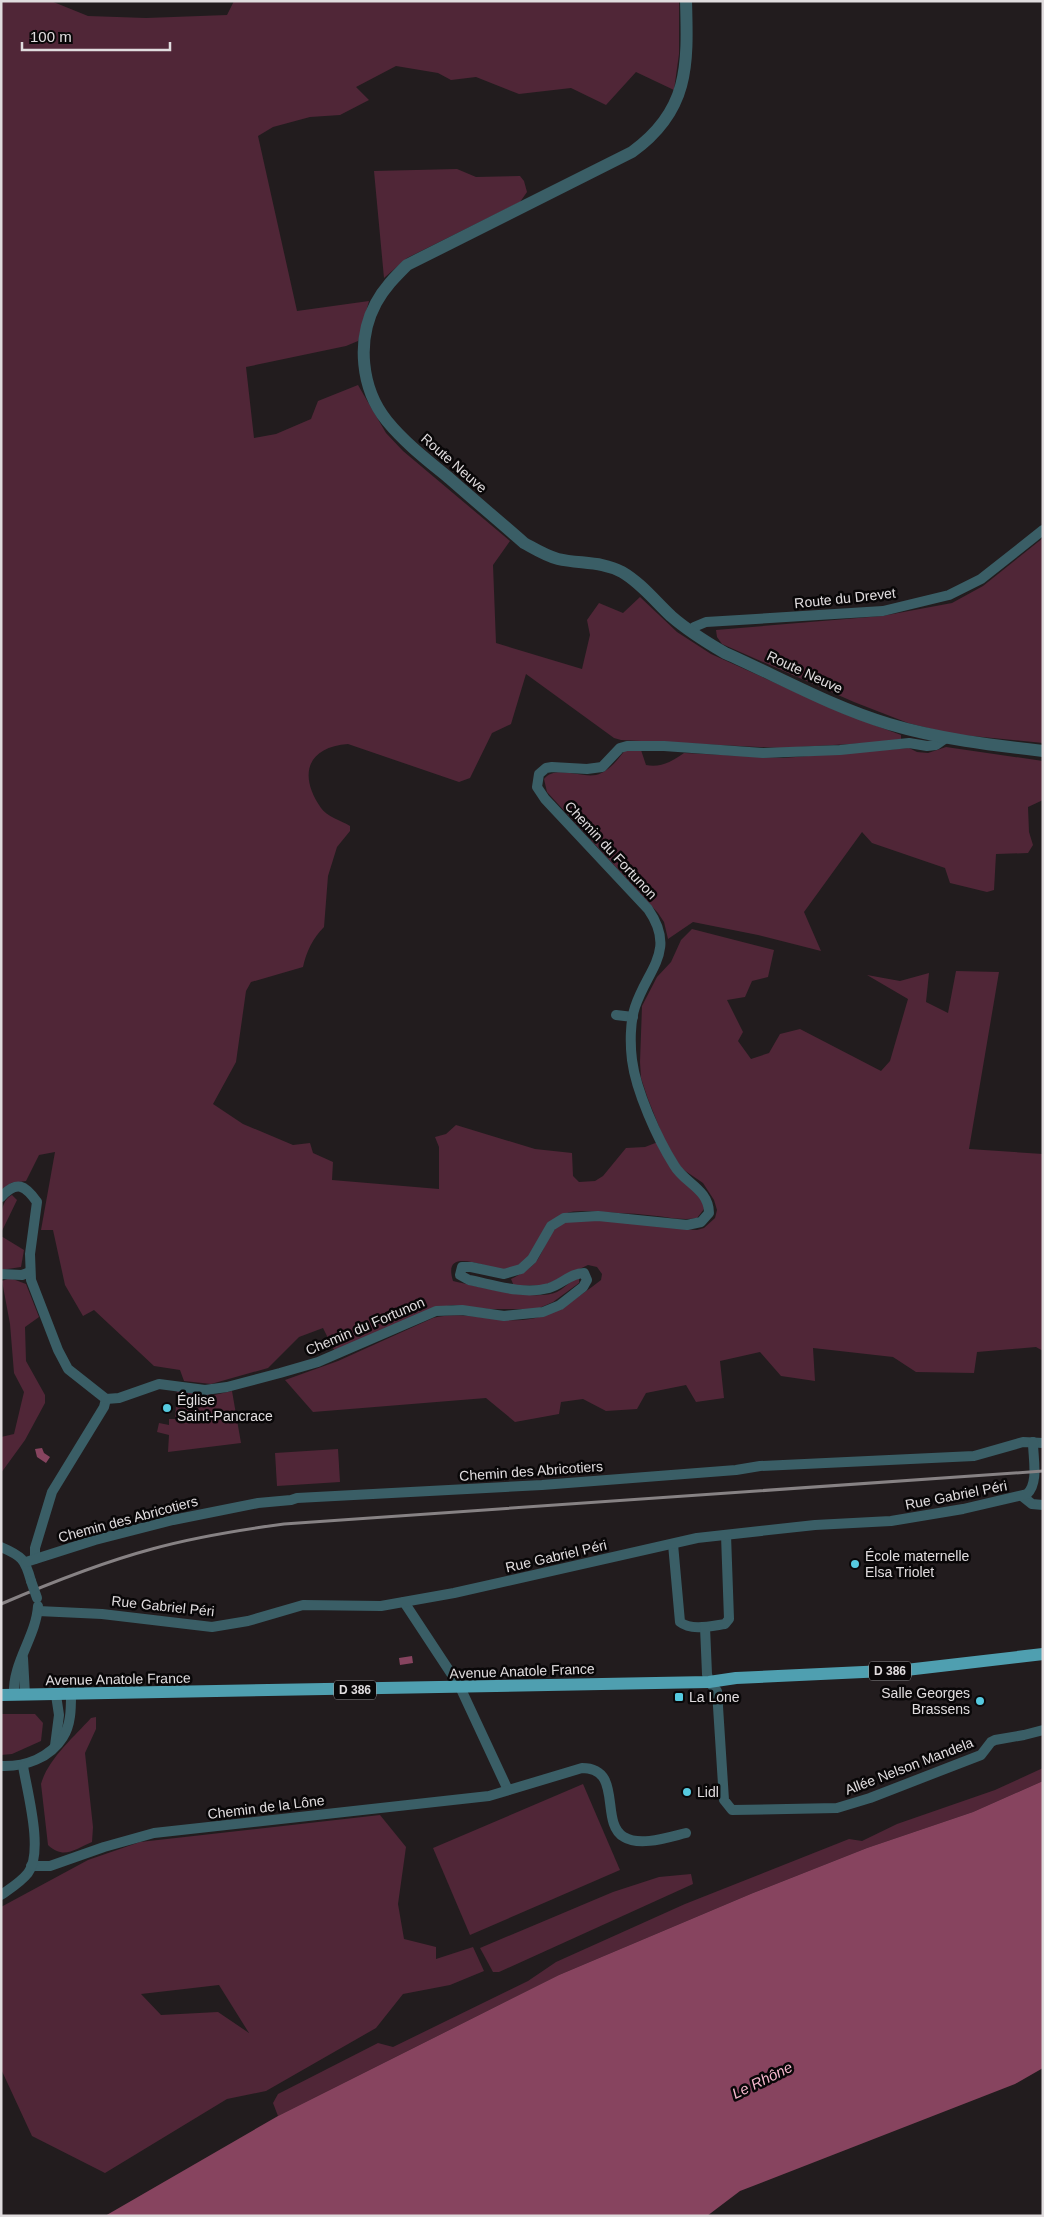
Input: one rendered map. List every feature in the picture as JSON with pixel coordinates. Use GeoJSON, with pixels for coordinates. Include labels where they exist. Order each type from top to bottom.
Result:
{"type":"FeatureCollection","features":[{"type":"Feature","properties":{"kind":"main road","name":"Avenue Anatole France"},"geometry":{"type":"LineString","coordinates":[[13,1695],[709,1682],[736,1678],[906,1670],[1043,1654]]}},
{"type":"Feature","properties":{"kind":"street","name":"Route Neuve"},"geometry":{"type":"LineString","coordinates":[[686,1],[683,79],[676,103],[664,123],[655,134],[632,152],[407,265],[390,282],[376,304],[366,328],[363,349],[365,369],[371,394],[386,420],[410,445],[524,543],[543,554],[559,559],[598,564],[621,572],[639,584],[672,616],[691,631],[725,652],[828,700],[888,724],[946,738],[1043,751]]}},
{"type":"Feature","properties":{"kind":"street","name":"Route du Drevet"},"geometry":{"type":"LineString","coordinates":[[691,631],[694,627],[706,622],[883,611],[949,595],[981,580],[1043,530]]}},
{"type":"Feature","properties":{"kind":"street","name":"Chemin du Fortunon"},"geometry":{"type":"LineString","coordinates":[[106,1399],[119,1398],[159,1384],[206,1390],[245,1382],[318,1362],[436,1311],[462,1310],[504,1316],[544,1312],[560,1305],[583,1287],[587,1280],[584,1273],[577,1273],[560,1284],[529,1290],[469,1280],[460,1275],[460,1270],[471,1267],[504,1274],[522,1268],[532,1258],[552,1226],[564,1218],[598,1216],[679,1226],[696,1225],[701,1222],[709,1213],[707,1200],[674,1166],[639,1094],[632,1060],[633,1017],[637,1001],[661,952],[659,927],[648,909],[545,799],[537,783],[542,770],[552,767],[587,769],[602,767],[620,748],[627,746],[664,746],[763,753],[840,750],[909,743],[927,746],[936,745],[946,738]]}},
{"type":"Feature","properties":{"kind":"street"},"geometry":{"type":"LineString","coordinates":[[616,1015],[633,1017]]}},
{"type":"Feature","properties":{"kind":"street"},"geometry":{"type":"LineString","coordinates":[[1,1197],[10,1188],[15,1186],[22,1187],[30,1192],[37,1202],[30,1272],[31,1280],[52,1335],[68,1368],[106,1399],[104,1406],[52,1492],[30,1560],[31,1581],[37,1598],[38,1611],[13,1695]]}},
{"type":"Feature","properties":{"kind":"street"},"geometry":{"type":"LineString","coordinates":[[1,1274],[22,1275],[30,1272]]}},
{"type":"Feature","properties":{"kind":"street","name":"Chemin des Abricotiers"},"geometry":{"type":"LineString","coordinates":[[30,1560],[95,1540],[173,1520],[297,1498],[542,1485],[736,1470],[760,1466],[974,1456],[1017,1443],[1038,1443]]}},
{"type":"Feature","properties":{"kind":"street","name":"Rue Gabriel Péri"},"geometry":{"type":"LineString","coordinates":[[38,1611],[102,1614],[212,1627],[248,1621],[303,1605],[381,1606],[454,1593],[697,1538],[815,1525],[891,1521],[1022,1496],[1030,1492],[1034,1482],[1038,1443]]}},
{"type":"Feature","properties":{"kind":"street"},"geometry":{"type":"LineString","coordinates":[[1022,1496],[1032,1504],[1043,1505]]}},
{"type":"Feature","properties":{"kind":"street"},"geometry":{"type":"LineString","coordinates":[[673,1544],[680,1622],[683,1624],[705,1626],[725,1624],[729,1619],[726,1535]]}},
{"type":"Feature","properties":{"kind":"street"},"geometry":{"type":"LineString","coordinates":[[1,1547],[30,1560]]}},
{"type":"Feature","properties":{"kind":"street"},"geometry":{"type":"LineString","coordinates":[[404,1602],[460,1687],[508,1790]]}},
{"type":"Feature","properties":{"kind":"street","name":"Allée Nelson Mandela"},"geometry":{"type":"LineString","coordinates":[[705,1626],[709,1682],[717,1691],[724,1800],[727,1806],[737,1811],[836,1808],[870,1798],[981,1755],[991,1742],[995,1740],[1043,1730]]}},
{"type":"Feature","properties":{"kind":"street"},"geometry":{"type":"LineString","coordinates":[[54,1747],[59,1714],[56,1695]]}},
{"type":"Feature","properties":{"kind":"street"},"geometry":{"type":"LineString","coordinates":[[1,1766],[23,1766],[42,1756],[64,1737],[68,1724],[71,1695]]}},
{"type":"Feature","properties":{"kind":"street"},"geometry":{"type":"LineString","coordinates":[[1,1895],[17,1885],[29,1871],[34,1857],[34,1841],[23,1766]]}},
{"type":"Feature","properties":{"kind":"street","name":"Chemin de la Lône"},"geometry":{"type":"LineString","coordinates":[[31,1866],[50,1866],[104,1847],[154,1834],[489,1796],[582,1768],[590,1768],[604,1778],[608,1786],[614,1826],[624,1837],[640,1841],[686,1833]]}},
{"type":"Feature","properties":{"kind":"shaded area"},"geometry":{"type":"Polygon","coordinates":[[[1,1],[51,1],[88,16],[146,18],[227,15],[234,1],[679,1],[679,54],[674,90],[636,72],[606,105],[571,88],[519,94],[476,77],[451,80],[438,73],[396,66],[356,87],[369,100],[340,115],[310,117],[273,127],[258,136],[297,311],[369,301],[358,341],[346,346],[246,367],[254,438],[276,434],[311,419],[318,401],[358,385],[386,433],[403,451],[510,541],[493,565],[496,643],[582,669],[590,635],[587,620],[599,603],[623,613],[640,597],[677,632],[711,654],[842,713],[901,735],[901,739],[885,742],[781,748],[621,740],[614,738],[526,674],[511,724],[492,733],[470,778],[459,782],[348,744],[334,746],[315,757],[310,765],[309,774],[314,796],[323,811],[350,826],[350,831],[337,847],[328,876],[324,927],[316,936],[303,967],[251,982],[246,991],[236,1062],[213,1104],[243,1124],[293,1145],[310,1143],[313,1153],[333,1162],[332,1180],[439,1189],[439,1147],[435,1137],[446,1134],[456,1125],[535,1149],[572,1153],[573,1176],[579,1182],[595,1181],[603,1176],[626,1148],[645,1147],[658,1142],[703,1202],[704,1209],[697,1218],[678,1219],[635,1214],[572,1212],[556,1218],[533,1252],[518,1266],[501,1269],[470,1262],[461,1261],[454,1263],[451,1269],[453,1281],[520,1294],[547,1295],[559,1291],[575,1278],[579,1279],[579,1283],[553,1302],[537,1309],[489,1309],[453,1305],[434,1308],[335,1352],[323,1328],[299,1337],[268,1368],[211,1384],[184,1381],[180,1370],[154,1366],[94,1310],[83,1316],[65,1285],[53,1230],[41,1230],[55,1152],[39,1155],[26,1181],[11,1183],[1,1193],[1,1]]]}},
{"type":"Feature","properties":{"kind":"shaded area"},"geometry":{"type":"Polygon","coordinates":[[[457,169],[476,177],[520,176],[524,181],[527,192],[520,202],[407,258],[384,278],[374,171],[457,169]]]}},
{"type":"Feature","properties":{"kind":"shaded area"},"geometry":{"type":"Polygon","coordinates":[[[1043,538],[1043,743],[952,734],[908,723],[854,702],[722,644],[717,637],[716,630],[882,616],[952,603],[983,586],[1043,538]]]}},
{"type":"Feature","properties":{"kind":"shaded area"},"geometry":{"type":"Polygon","coordinates":[[[640,747],[646,765],[657,766],[676,759],[684,753],[783,758],[909,748],[917,752],[928,753],[946,747],[1043,761],[1043,800],[1028,807],[1029,832],[1033,845],[1028,853],[996,854],[994,890],[987,892],[950,883],[945,868],[872,843],[862,832],[804,912],[821,951],[758,935],[693,922],[668,939],[664,922],[658,913],[547,792],[544,779],[549,775],[561,772],[596,775],[609,768],[626,749],[640,747]]]}},
{"type":"Feature","properties":{"kind":"shaded area"},"geometry":{"type":"Polygon","coordinates":[[[692,929],[774,950],[768,977],[752,981],[745,997],[727,1000],[743,1032],[738,1041],[751,1059],[769,1053],[780,1034],[800,1029],[881,1071],[890,1061],[908,999],[867,975],[900,981],[929,973],[926,1002],[948,1013],[956,971],[999,972],[969,1149],[1043,1154],[1043,1351],[1036,1347],[977,1352],[974,1373],[916,1372],[893,1357],[813,1348],[815,1381],[781,1376],[760,1352],[720,1361],[724,1398],[696,1402],[686,1385],[646,1393],[637,1409],[606,1411],[583,1399],[561,1402],[559,1414],[515,1422],[486,1398],[313,1412],[285,1380],[338,1361],[433,1318],[461,1315],[523,1320],[535,1318],[559,1309],[580,1296],[601,1280],[602,1274],[597,1267],[588,1265],[545,1285],[514,1286],[511,1279],[526,1271],[535,1263],[541,1255],[550,1235],[561,1224],[572,1220],[588,1219],[697,1230],[704,1228],[715,1218],[717,1210],[714,1200],[703,1183],[681,1168],[664,1139],[641,1078],[642,1006],[657,977],[671,962],[681,940],[692,929]]]}},
{"type":"Feature","properties":{"kind":"shaded area"},"geometry":{"type":"Polygon","coordinates":[[[12,1195],[17,1200],[1,1233],[3,1206],[5,1201],[12,1195]]]}},
{"type":"Feature","properties":{"kind":"shaded area"},"geometry":{"type":"Polygon","coordinates":[[[1,1236],[24,1250],[21,1267],[1,1270],[1,1236]]]}},
{"type":"Feature","properties":{"kind":"shaded area"},"geometry":{"type":"Polygon","coordinates":[[[10,1278],[26,1284],[39,1317],[25,1327],[26,1361],[45,1395],[45,1403],[25,1440],[1,1473],[1,1437],[14,1434],[24,1392],[14,1373],[10,1324],[2,1281],[10,1278]]]}},
{"type":"Feature","properties":{"kind":"shaded area"},"geometry":{"type":"Polygon","coordinates":[[[177,1389],[214,1395],[232,1391],[241,1443],[168,1452],[169,1435],[157,1432],[159,1423],[169,1425],[169,1419],[175,1419],[177,1389]]]}},
{"type":"Feature","properties":{"kind":"shaded area"},"geometry":{"type":"Polygon","coordinates":[[[338,1449],[340,1482],[277,1486],[275,1453],[338,1449]]]}},
{"type":"Feature","properties":{"kind":"shaded area"},"geometry":{"type":"Polygon","coordinates":[[[1,1714],[35,1714],[43,1723],[41,1741],[12,1754],[1,1755],[1,1714]]]}},
{"type":"Feature","properties":{"kind":"shaded area"},"geometry":{"type":"Polygon","coordinates":[[[96,1717],[96,1729],[85,1753],[93,1827],[92,1842],[70,1852],[59,1852],[48,1845],[41,1784],[55,1757],[91,1718],[96,1717]]]}},
{"type":"Feature","properties":{"kind":"shaded area"},"geometry":{"type":"Polygon","coordinates":[[[1043,1768],[1043,1781],[973,1812],[867,1848],[753,1893],[559,1975],[278,2116],[273,2103],[278,2094],[378,2043],[393,2047],[528,1981],[556,1962],[685,1904],[849,1839],[862,1841],[897,1824],[995,1790],[1043,1768]]]}},
{"type":"Feature","properties":{"kind":"shaded area"},"geometry":{"type":"Polygon","coordinates":[[[583,1784],[620,1870],[470,1935],[433,1848],[583,1784]]]}},
{"type":"Feature","properties":{"kind":"shaded area"},"geometry":{"type":"Polygon","coordinates":[[[380,1815],[406,1847],[398,1904],[404,1939],[436,1947],[436,1959],[473,1947],[484,1971],[450,1985],[403,1994],[376,2028],[266,2091],[227,2099],[105,2173],[32,2136],[1,2069],[1,1907],[88,1860],[140,1842],[380,1815]],[[219,1985],[141,1994],[161,2015],[218,2012],[249,2033],[219,1985]]]}},
{"type":"Feature","properties":{"kind":"shaded area"},"geometry":{"type":"Polygon","coordinates":[[[691,1874],[693,1884],[499,1972],[493,1972],[480,1948],[613,1892],[659,1877],[691,1874]]]}},
{"type":"Feature","properties":{"kind":"water"},"geometry":{"type":"Polygon","coordinates":[[[42,1448],[44,1453],[50,1457],[46,1463],[37,1457],[35,1449],[42,1448]]]}},
{"type":"Feature","properties":{"kind":"water"},"geometry":{"type":"Polygon","coordinates":[[[412,1656],[413,1663],[400,1665],[399,1658],[412,1656]]]}},
{"type":"Feature","properties":{"kind":"water","name":"Le Rhône"},"geometry":{"type":"Polygon","coordinates":[[[1043,1781],[1043,2068],[1015,2084],[740,2191],[707,2216],[105,2216],[278,2116],[559,1975],[753,1893],[867,1848],[973,1812],[1043,1781]]]}},
{"type":"Feature","properties":{"kind":"railway"},"geometry":{"type":"LineString","coordinates":[[1,1604],[75,1574],[152,1549],[217,1534],[284,1524],[1043,1471]]}},
{"type":"Feature","properties":{"kind":"place","name":"Église Saint-Pancrace"},"geometry":{"type":"Point","coordinates":[167,1408]}},
{"type":"Feature","properties":{"kind":"place","name":"École maternelle Elsa Triolet"},"geometry":{"type":"Point","coordinates":[855,1564]}},
{"type":"Feature","properties":{"kind":"place","name":"La Lone"},"geometry":{"type":"Point","coordinates":[679,1697]}},
{"type":"Feature","properties":{"kind":"place","name":"Salle Georges Brassens"},"geometry":{"type":"Point","coordinates":[980,1701]}},
{"type":"Feature","properties":{"kind":"place","name":"Lidl"},"geometry":{"type":"Point","coordinates":[687,1792]}}]}
